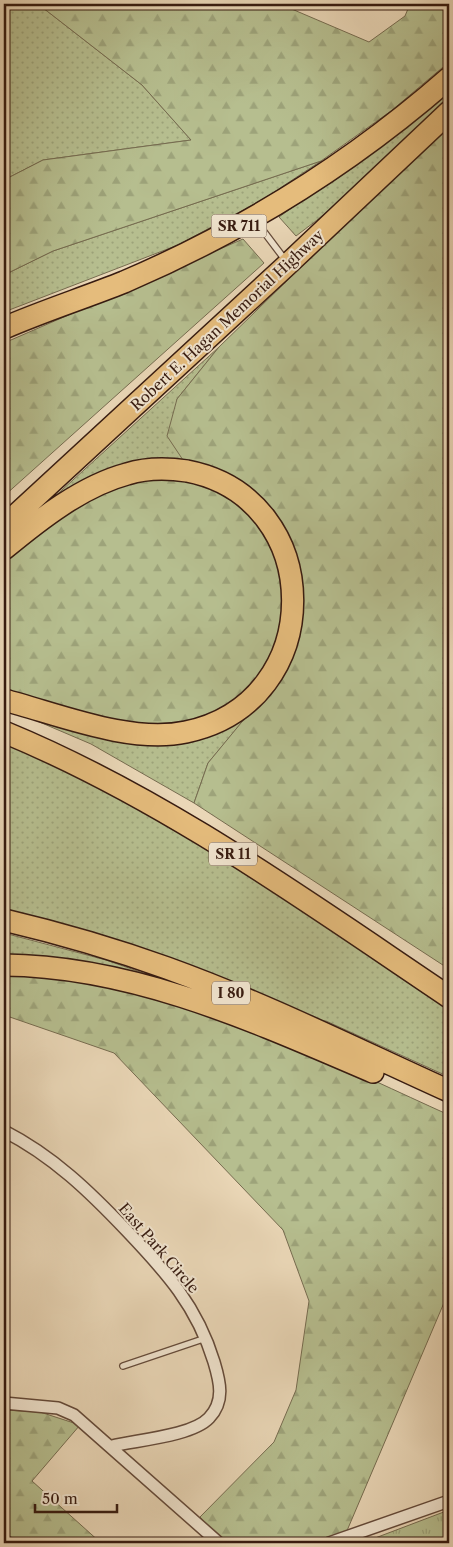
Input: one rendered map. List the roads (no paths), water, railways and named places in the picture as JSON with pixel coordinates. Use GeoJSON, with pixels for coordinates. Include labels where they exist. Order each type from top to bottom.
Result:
{"type":"FeatureCollection","features":[{"type":"Feature","properties":{"kind":"highway","name":"SR 711"},"geometry":{"type":"LineString","coordinates":[[4,328],[123,282],[215,239],[254,218],[350,157],[449,78]]}},
{"type":"Feature","properties":{"kind":"highway","name":"Robert E. Hagan Memorial Highway"},"geometry":{"type":"LineString","coordinates":[[4,526],[288,264],[449,112]]}},
{"type":"Feature","properties":{"kind":"highway"},"geometry":{"type":"LineString","coordinates":[[4,508],[130,396],[184,360]]}},
{"type":"Feature","properties":{"kind":"highway"},"geometry":{"type":"LineString","coordinates":[[4,549],[67,503],[115,478],[149,470],[181,470],[200,474],[220,482],[240,494],[254,506],[268,523],[282,549],[294,596],[290,635],[276,669],[264,688],[231,714],[203,727],[185,732],[164,734],[126,731],[4,700]]}},
{"type":"Feature","properties":{"kind":"highway"},"geometry":{"type":"LineString","coordinates":[[4,723],[63,746],[166,801],[449,986]]}},
{"type":"Feature","properties":{"kind":"highway","name":"SR 11"},"geometry":{"type":"LineString","coordinates":[[4,732],[88,769],[166,812],[449,997]]}},
{"type":"Feature","properties":{"kind":"highway","name":"I 80"},"geometry":{"type":"LineString","coordinates":[[4,920],[84,940],[168,968],[278,1013],[449,1091]]}},
{"type":"Feature","properties":{"kind":"highway"},"geometry":{"type":"LineString","coordinates":[[4,965],[66,970],[112,978],[205,1004],[248,1019],[449,1104]]}},
{"type":"Feature","properties":{"kind":"street","name":"East Park Circle"},"geometry":{"type":"LineString","coordinates":[[4,1131],[35,1149],[89,1190],[173,1281],[187,1300],[206,1338],[218,1376],[221,1394],[215,1412],[208,1420],[191,1430],[112,1446]]}},
{"type":"Feature","properties":{"kind":"street"},"geometry":{"type":"LineString","coordinates":[[4,1403],[49,1406],[68,1412],[112,1446],[219,1543]]}},
{"type":"Feature","properties":{"kind":"street"},"geometry":{"type":"LineString","coordinates":[[329,1543],[449,1501]]}},
{"type":"Feature","properties":{"kind":"lane"},"geometry":{"type":"LineString","coordinates":[[254,218],[288,264]]}},
{"type":"Feature","properties":{"kind":"lane"},"geometry":{"type":"LineString","coordinates":[[123,1366],[206,1338]]}},
{"type":"Feature","properties":{"kind":"waterway"},"geometry":{"type":"LineString","coordinates":[[4,1534],[20,1543]]}}]}
